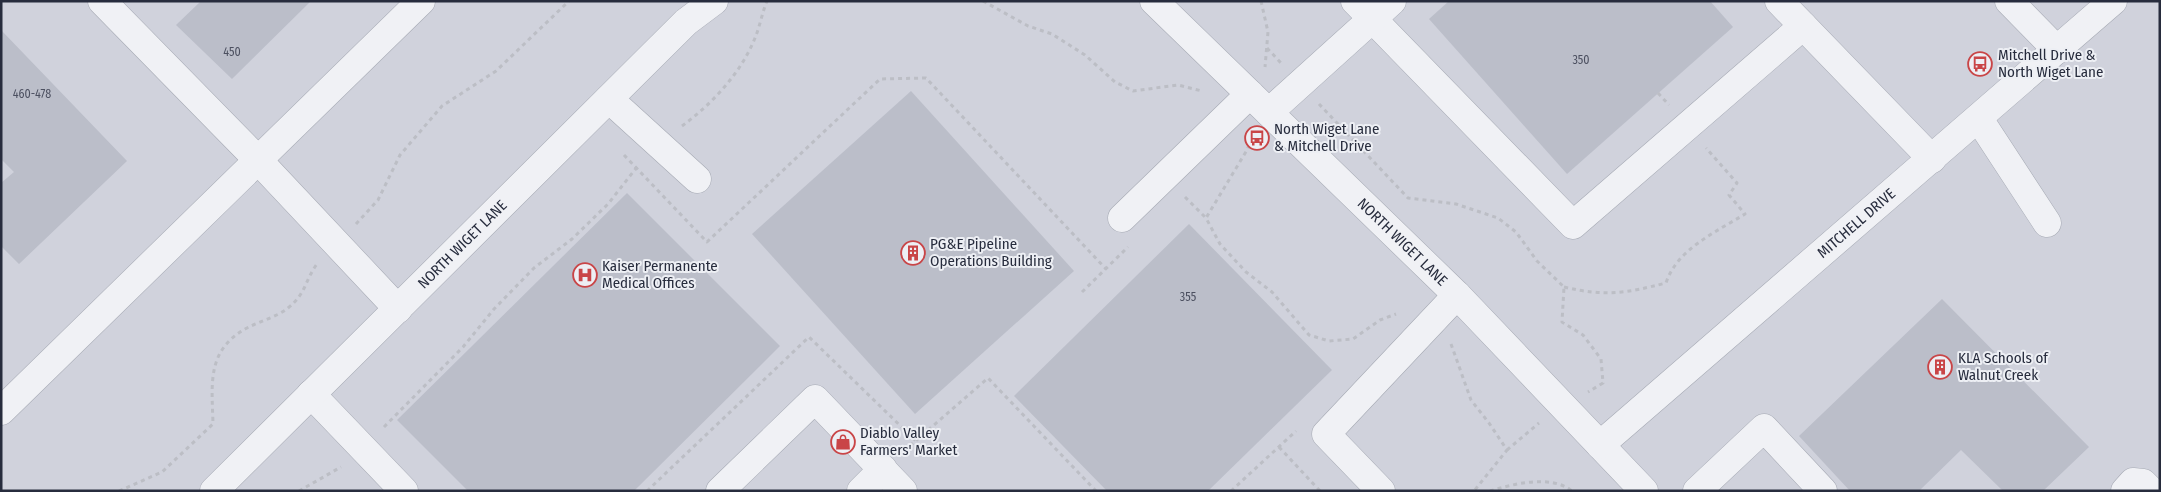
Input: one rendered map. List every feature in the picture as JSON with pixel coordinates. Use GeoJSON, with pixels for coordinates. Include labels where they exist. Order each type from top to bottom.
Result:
{"type":"FeatureCollection","features":[{"type":"Feature","properties":{"kind":"street"},"geometry":{"type":"LineString","coordinates":[[102,1],[257,159],[398,309]]}},
{"type":"Feature","properties":{"kind":"street"},"geometry":{"type":"LineString","coordinates":[[1,411],[421,1]]}},
{"type":"Feature","properties":{"kind":"street","name":"NORTH WIGET LANE"},"geometry":{"type":"LineString","coordinates":[[214,491],[686,22],[714,1]]}},
{"type":"Feature","properties":{"kind":"street","name":"NORTH WIGET LANE"},"geometry":{"type":"LineString","coordinates":[[1154,1],[1457,295],[1644,491]]}},
{"type":"Feature","properties":{"kind":"street"},"geometry":{"type":"LineString","coordinates":[[1780,1],[1932,159]]}},
{"type":"Feature","properties":{"kind":"street"},"geometry":{"type":"LineString","coordinates":[[2009,1],[2057,50]]}},
{"type":"Feature","properties":{"kind":"street","name":"MITCHELL DRIVE"},"geometry":{"type":"LineString","coordinates":[[1600,445],[2113,1]]}},
{"type":"Feature","properties":{"kind":"street"},"geometry":{"type":"LineString","coordinates":[[1122,218],[1228,115],[1260,104],[1300,84],[1373,7],[1573,225],[1803,26]]}},
{"type":"Feature","properties":{"kind":"street"},"geometry":{"type":"LineString","coordinates":[[609,99],[697,178]]}},
{"type":"Feature","properties":{"kind":"street"},"geometry":{"type":"LineString","coordinates":[[1979,118],[2047,223]]}},
{"type":"Feature","properties":{"kind":"street"},"geometry":{"type":"LineString","coordinates":[[1381,491],[1326,434],[1457,295]]}},
{"type":"Feature","properties":{"kind":"street"},"geometry":{"type":"LineString","coordinates":[[312,394],[404,491]]}},
{"type":"Feature","properties":{"kind":"street"},"geometry":{"type":"LineString","coordinates":[[720,491],[815,399],[904,491]]}},
{"type":"Feature","properties":{"kind":"street"},"geometry":{"type":"LineString","coordinates":[[1697,491],[1764,428],[1823,491]]}},
{"type":"Feature","properties":{"kind":"street"},"geometry":{"type":"LineString","coordinates":[[861,491],[883,469]]}},
{"type":"Feature","properties":{"kind":"street"},"geometry":{"type":"LineString","coordinates":[[2125,491],[2133,482],[2143,483],[2151,491]]}},
{"type":"Feature","properties":{"kind":"path"},"geometry":{"type":"LineString","coordinates":[[299,491],[339,470],[363,448],[463,347],[494,310],[534,268],[572,239],[608,204],[636,168],[659,144],[698,114],[721,92],[738,68],[755,38],[767,1]]}},
{"type":"Feature","properties":{"kind":"path"},"geometry":{"type":"LineString","coordinates":[[983,1],[1028,26],[1052,34],[1085,55],[1115,82],[1133,91],[1178,85],[1199,89],[1252,137]]}},
{"type":"Feature","properties":{"kind":"path"},"geometry":{"type":"LineString","coordinates":[[1262,1],[1268,32],[1267,48],[1260,104],[1252,137],[1247,150],[1206,218],[1220,244],[1246,272],[1272,292],[1309,335],[1329,341],[1353,339],[1380,320],[1418,307],[1449,338],[1470,400],[1489,422],[1507,450]]}},
{"type":"Feature","properties":{"kind":"path"},"geometry":{"type":"LineString","coordinates":[[1267,48],[1408,198],[1456,204],[1498,218],[1516,232],[1537,261],[1564,287],[1588,293],[1627,293],[1666,283],[1671,269],[1692,247],[1745,214],[1729,195],[1737,183],[1658,93]]}},
{"type":"Feature","properties":{"kind":"path"},"geometry":{"type":"LineString","coordinates":[[623,154],[706,242],[880,79],[926,78],[1106,269]]}},
{"type":"Feature","properties":{"kind":"path"},"geometry":{"type":"LineString","coordinates":[[1474,491],[1507,450],[1536,424],[1602,383],[1601,359],[1583,335],[1562,322],[1564,287]]}},
{"type":"Feature","properties":{"kind":"path"},"geometry":{"type":"LineString","coordinates":[[883,469],[988,378],[1096,491]]}},
{"type":"Feature","properties":{"kind":"path"},"geometry":{"type":"LineString","coordinates":[[1279,447],[1320,491]]}},
{"type":"Feature","properties":{"kind":"path"},"geometry":{"type":"LineString","coordinates":[[1490,491],[1511,484],[1536,481],[1567,487],[1572,491]]}},
{"type":"Feature","properties":{"kind":"shaded area"},"geometry":{"type":"Polygon","coordinates":[[[1,1],[2160,1],[2160,491],[1,491],[1,1]]]}},
{"type":"Feature","properties":{"kind":"building"},"geometry":{"type":"Polygon","coordinates":[[[201,1],[311,1],[232,79],[176,25],[201,1]]]}},
{"type":"Feature","properties":{"kind":"building"},"geometry":{"type":"Polygon","coordinates":[[[1449,1],[1710,1],[1733,27],[1567,174],[1429,19],[1449,1]]]}},
{"type":"Feature","properties":{"kind":"building"},"geometry":{"type":"Polygon","coordinates":[[[1,30],[127,161],[19,264],[1,246],[1,183],[14,172],[1,159],[1,30]]]}},
{"type":"Feature","properties":{"kind":"building","name":"PG&E Pipeline Operations Building"},"geometry":{"type":"Polygon","coordinates":[[[911,91],[1074,271],[915,414],[752,234],[911,91]]]}},
{"type":"Feature","properties":{"kind":"building"},"geometry":{"type":"Polygon","coordinates":[[[627,193],[780,346],[634,491],[468,491],[397,420],[627,193]]]}},
{"type":"Feature","properties":{"kind":"building"},"geometry":{"type":"Polygon","coordinates":[[[1189,224],[1332,370],[1208,491],[1107,491],[1014,396],[1189,224]]]}},
{"type":"Feature","properties":{"kind":"building","name":"KLA Schools of Walnut Creek"},"geometry":{"type":"Polygon","coordinates":[[[1942,299],[2089,447],[2043,491],[2003,491],[1961,450],[1919,491],[1850,491],[1799,436],[1942,299]]]}},
{"type":"Feature","properties":{"kind":"place","name":"Mitchell Drive & North Wiget Lane"},"geometry":{"type":"Point","coordinates":[1980,64]}},
{"type":"Feature","properties":{"kind":"place","name":"North Wiget Lane & Mitchell Drive"},"geometry":{"type":"Point","coordinates":[1257,138]}},
{"type":"Feature","properties":{"kind":"place","name":"PG&E Pipeline Operations Building"},"geometry":{"type":"Point","coordinates":[913,253]}},
{"type":"Feature","properties":{"kind":"place","name":"Kaiser Permanente Medical Offices"},"geometry":{"type":"Point","coordinates":[585,275]}},
{"type":"Feature","properties":{"kind":"place","name":"KLA Schools of Walnut Creek"},"geometry":{"type":"Point","coordinates":[1940,367]}},
{"type":"Feature","properties":{"kind":"place","name":"Diablo Valley Farmers' Market"},"geometry":{"type":"Point","coordinates":[843,442]}}]}
